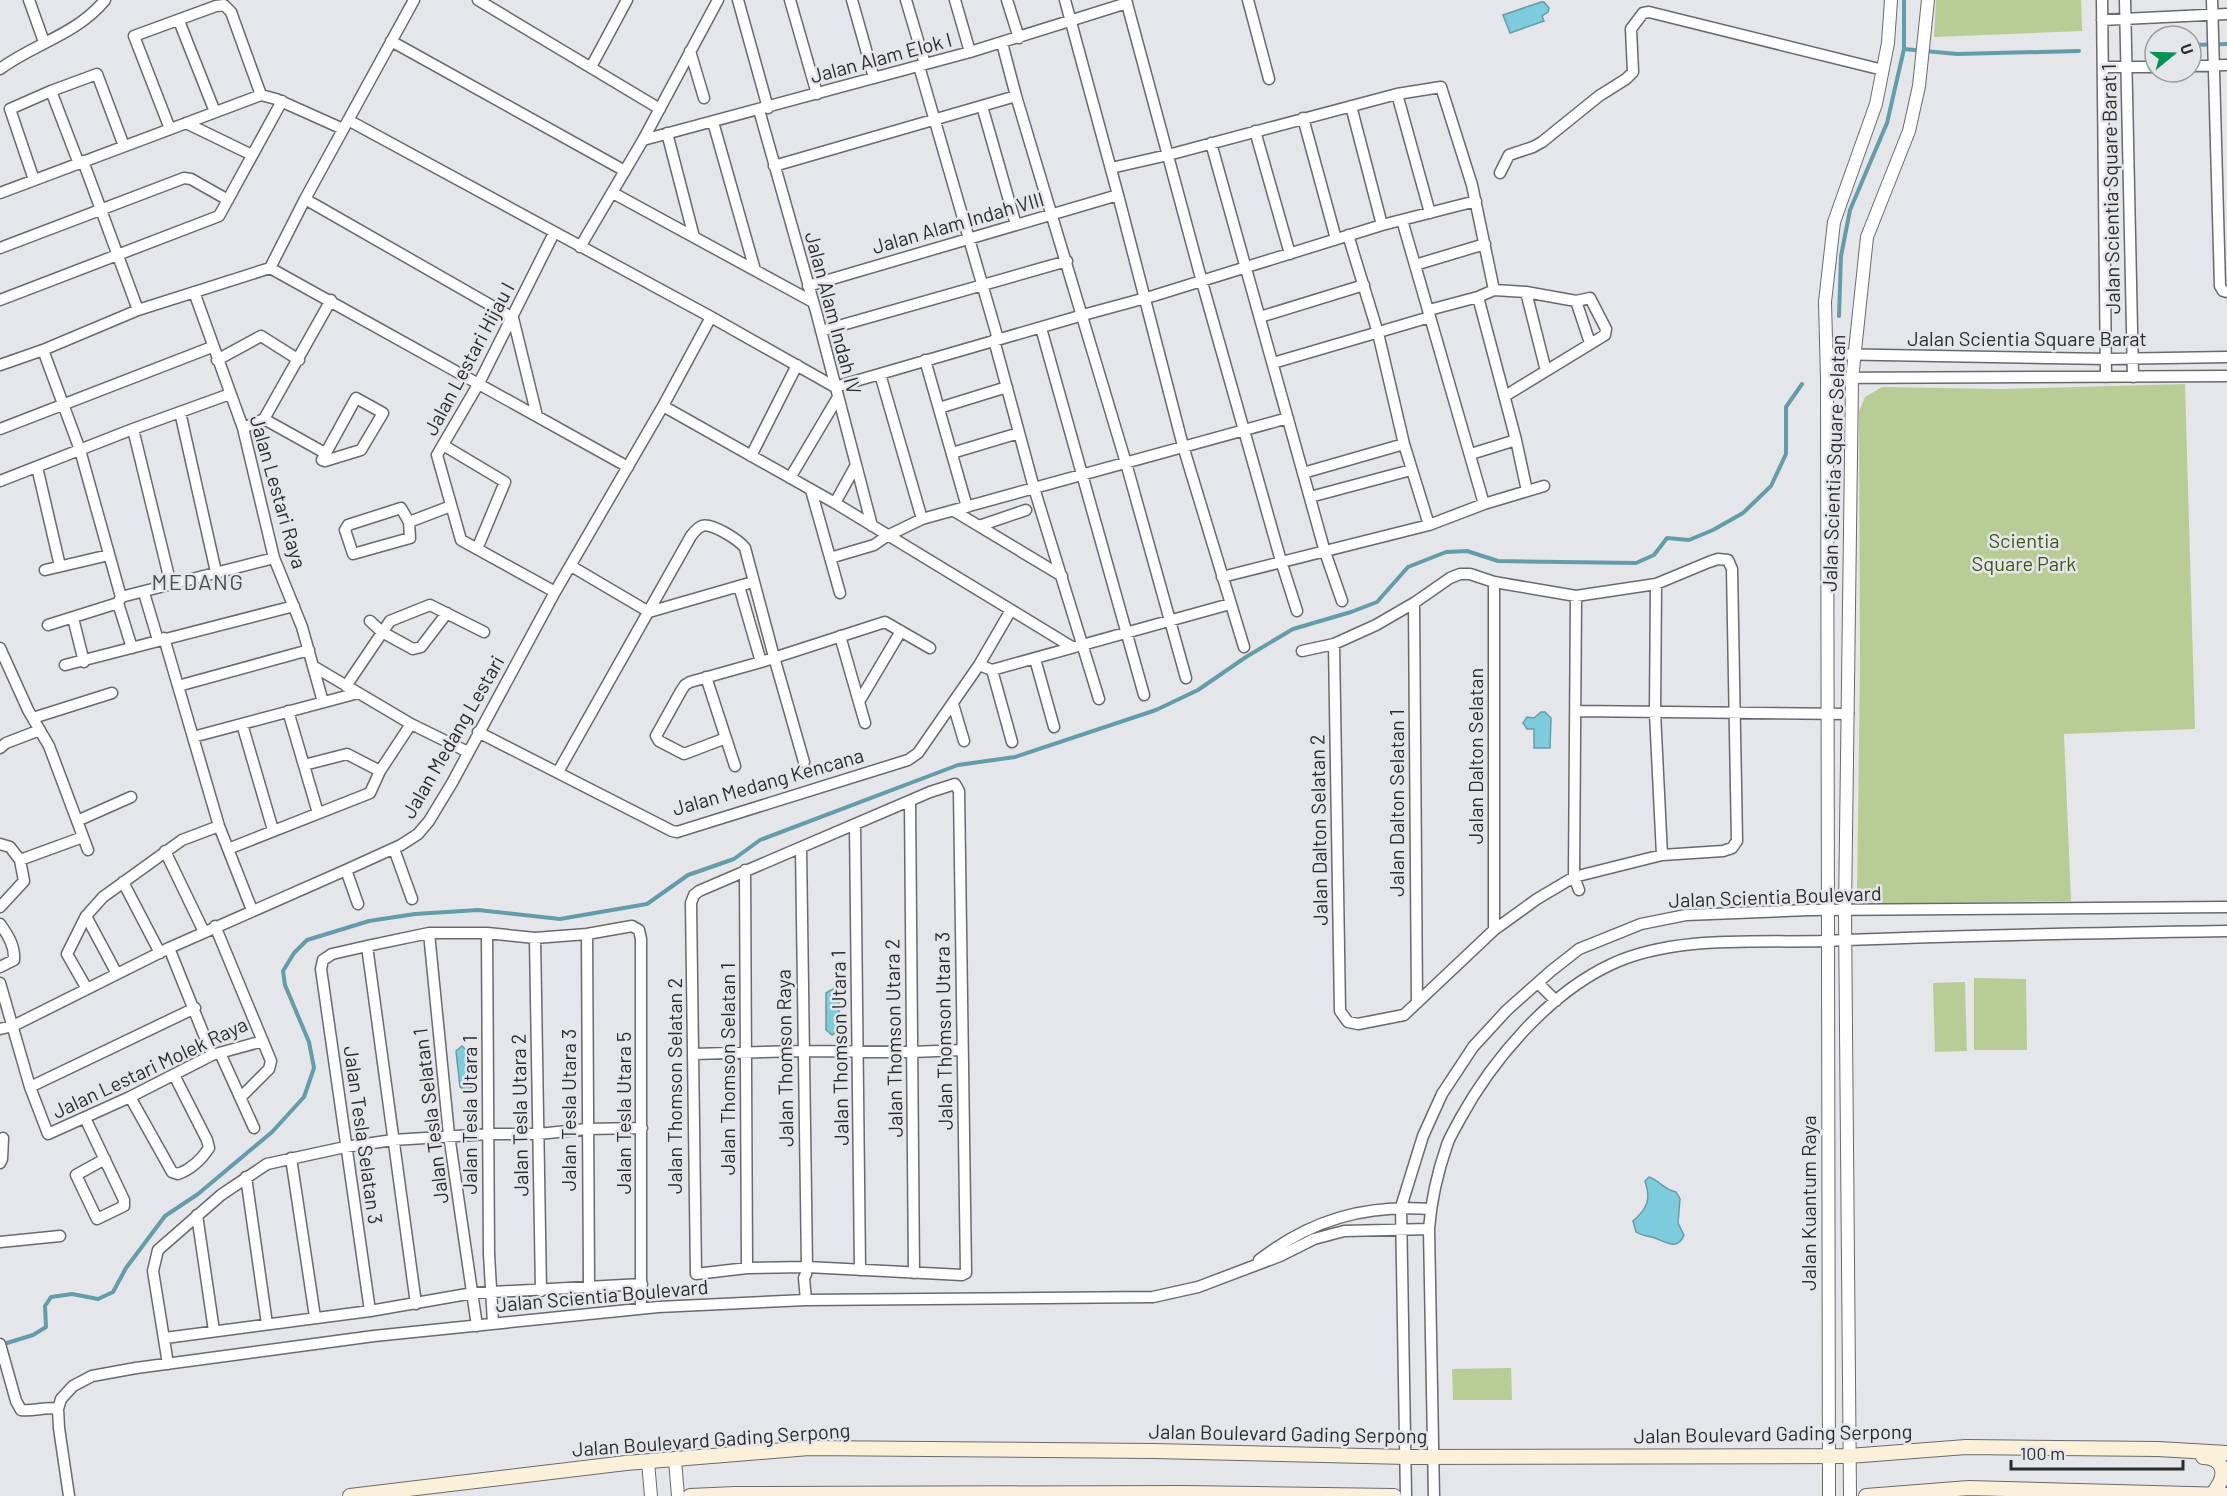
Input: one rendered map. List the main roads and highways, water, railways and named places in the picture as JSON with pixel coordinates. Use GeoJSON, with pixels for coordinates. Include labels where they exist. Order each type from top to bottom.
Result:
{"type":"FeatureCollection","features":[{"type":"Feature","properties":{"kind":"main road","name":"Jalan Boulevard Gading Serpong"},"geometry":{"type":"LineString","coordinates":[[351,1496],[648,1462],[810,1448],[1153,1451],[1407,1457],[1849,1456],[1966,1447],[2158,1449],[2227,1453]]}},
{"type":"Feature","properties":{"kind":"main road"},"geometry":{"type":"LineString","coordinates":[[2158,1449],[2167,1456],[2213,1458],[2220,1462],[2225,1478],[2221,1486],[2212,1494]]}},
{"type":"Feature","properties":{"kind":"main road"},"geometry":{"type":"LineString","coordinates":[[1866,1496],[1969,1492],[2227,1495]]}},
{"type":"Feature","properties":{"kind":"main road"},"geometry":{"type":"LineString","coordinates":[[690,1496],[958,1493],[1394,1496]]}},
{"type":"Feature","properties":{"kind":"water"},"geometry":{"type":"Polygon","coordinates":[[[1541,2],[1549,8],[1548,12],[1542,16],[1544,21],[1510,33],[1503,15],[1541,2]]]}},
{"type":"Feature","properties":{"kind":"water"},"geometry":{"type":"Polygon","coordinates":[[[1541,712],[1545,712],[1551,718],[1550,748],[1534,748],[1534,729],[1527,729],[1523,723],[1527,717],[1534,718],[1541,712]]]}},
{"type":"Feature","properties":{"kind":"water"},"geometry":{"type":"Polygon","coordinates":[[[833,989],[836,998],[839,999],[839,1030],[832,1035],[826,1030],[826,993],[833,989]]]}},
{"type":"Feature","properties":{"kind":"water"},"geometry":{"type":"Polygon","coordinates":[[[462,1046],[466,1050],[466,1055],[469,1055],[473,1086],[467,1091],[460,1087],[456,1051],[462,1046]]]}},
{"type":"Feature","properties":{"kind":"water"},"geometry":{"type":"Polygon","coordinates":[[[1649,1177],[1676,1192],[1680,1199],[1678,1223],[1684,1235],[1678,1243],[1667,1243],[1636,1232],[1633,1221],[1647,1203],[1648,1193],[1645,1181],[1649,1177]]]}},
{"type":"Feature","properties":{"kind":"waterway"},"geometry":{"type":"LineString","coordinates":[[1839,316],[1841,256],[1850,210],[1887,123],[1904,49],[1904,0]]}},
{"type":"Feature","properties":{"kind":"waterway"},"geometry":{"type":"LineString","coordinates":[[2203,45],[2227,44]]}},
{"type":"Feature","properties":{"kind":"waterway"},"geometry":{"type":"LineString","coordinates":[[1904,49],[1957,54],[2079,51]]}},
{"type":"Feature","properties":{"kind":"waterway"},"geometry":{"type":"LineString","coordinates":[[7,1343],[33,1335],[46,1327],[45,1306],[51,1297],[72,1294],[98,1299],[113,1292],[126,1268],[165,1216],[198,1194],[272,1132],[304,1097],[314,1068],[309,1042],[285,985],[283,971],[294,953],[307,940],[369,921],[415,914],[478,910],[560,919],[647,904],[688,875],[734,859],[760,840],[958,765],[1015,757],[1156,710],[1198,690],[1246,657],[1293,629],[1377,602],[1408,567],[1446,552],[1467,551],[1498,561],[1636,563],[1654,555],[1667,538],[1689,540],[1743,513],[1771,486],[1786,454],[1786,407],[1802,384]]}},
{"type":"Feature","properties":{"kind":"district","name":"MEDANG"},"geometry":{"type":"Point","coordinates":[198,582]}},
{"type":"Feature","properties":{"kind":"park label","name":"Scientia Square Park"},"geometry":{"type":"Point","coordinates":[2024,552]}}]}
